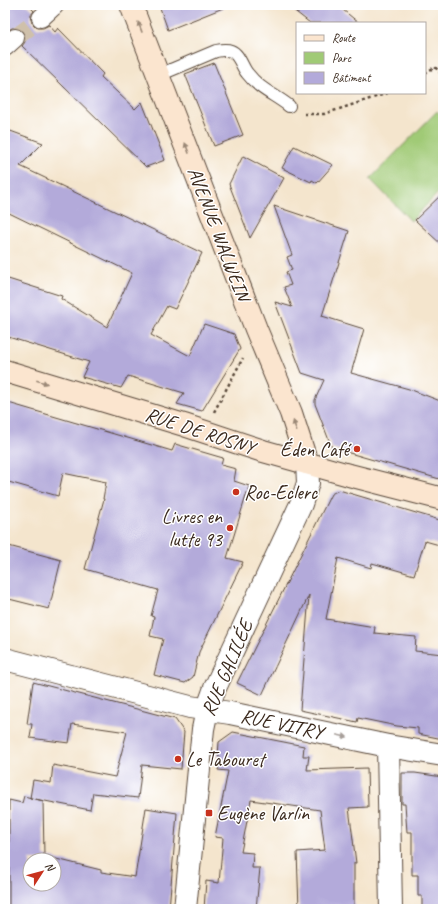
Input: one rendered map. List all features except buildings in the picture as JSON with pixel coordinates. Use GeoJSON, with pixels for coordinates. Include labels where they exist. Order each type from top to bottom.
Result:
{"type":"FeatureCollection","features":[{"type":"Feature","properties":{"kind":"main road","name":"AVENUE WALWEIN"},"geometry":{"type":"LineString","coordinates":[[131,5],[159,74],[262,344],[291,413],[306,463]]}},
{"type":"Feature","properties":{"kind":"main road","name":"RUE DE ROSNY"},"geometry":{"type":"LineString","coordinates":[[5,371],[204,431],[263,451],[443,499]]}},
{"type":"Feature","properties":{"kind":"street"},"geometry":{"type":"LineString","coordinates":[[41,18],[54,5]]}},
{"type":"Feature","properties":{"kind":"street","name":"RUE GALILÉE"},"geometry":{"type":"LineString","coordinates":[[185,909],[203,729],[207,710],[215,688],[302,504],[308,483],[306,463]]}},
{"type":"Feature","properties":{"kind":"street","name":"RUE VITRY"},"geometry":{"type":"LineString","coordinates":[[5,659],[190,707],[230,713],[388,746],[443,755]]}},
{"type":"Feature","properties":{"kind":"street"},"geometry":{"type":"LineString","coordinates":[[388,746],[391,909]]}},
{"type":"Feature","properties":{"kind":"lane"},"geometry":{"type":"LineString","coordinates":[[159,74],[224,49],[232,51],[241,62],[246,72],[258,85],[289,106]]}},
{"type":"Feature","properties":{"kind":"path"},"geometry":{"type":"LineString","coordinates":[[426,72],[435,67],[443,76]]}},
{"type":"Feature","properties":{"kind":"path"},"geometry":{"type":"LineString","coordinates":[[289,106],[297,114],[324,114],[385,94]]}},
{"type":"Feature","properties":{"kind":"path"},"geometry":{"type":"LineString","coordinates":[[204,431],[245,353],[262,344]]}},
{"type":"Feature","properties":{"kind":"green space"},"geometry":{"type":"Polygon","coordinates":[[[437,111],[443,117],[443,188],[411,221],[370,179],[437,111]]]}},
{"type":"Feature","properties":{"kind":"tunnel"},"geometry":{"type":"LineString","coordinates":[[15,38],[41,18]]}},
{"type":"Feature","properties":{"kind":"place","name":"Éden Café"},"geometry":{"type":"Point","coordinates":[357,449]}},
{"type":"Feature","properties":{"kind":"place","name":"Roc-Eclerc"},"geometry":{"type":"Point","coordinates":[236,492]}},
{"type":"Feature","properties":{"kind":"place","name":"Livres en lutte 93"},"geometry":{"type":"Point","coordinates":[230,528]}},
{"type":"Feature","properties":{"kind":"place","name":"Le Tabouret"},"geometry":{"type":"Point","coordinates":[178,759]}},
{"type":"Feature","properties":{"kind":"place","name":"Eugène Varlin"},"geometry":{"type":"Point","coordinates":[209,813]}}]}
